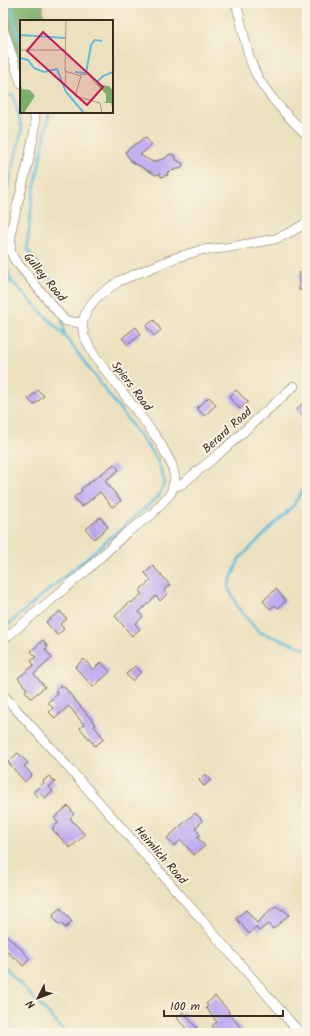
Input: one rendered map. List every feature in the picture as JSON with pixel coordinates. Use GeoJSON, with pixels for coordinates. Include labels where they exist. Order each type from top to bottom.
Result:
{"type":"FeatureCollection","features":[{"type":"Feature","properties":{"kind":"street"},"geometry":{"type":"LineString","coordinates":[[236,3],[249,55],[256,74],[270,95],[293,122],[307,135]]}},
{"type":"Feature","properties":{"kind":"street"},"geometry":{"type":"LineString","coordinates":[[3,28],[20,80]]}},
{"type":"Feature","properties":{"kind":"street","name":"Gulley Road"},"geometry":{"type":"LineString","coordinates":[[33,113],[35,129],[12,226],[10,250],[14,259],[65,321],[82,323]]}},
{"type":"Feature","properties":{"kind":"street"},"geometry":{"type":"LineString","coordinates":[[82,323],[88,308],[98,296],[119,281],[175,258],[201,250],[225,248],[275,239],[292,232],[307,221]]}},
{"type":"Feature","properties":{"kind":"street","name":"Spiers Road"},"geometry":{"type":"LineString","coordinates":[[82,323],[84,336],[95,357],[159,441],[172,465],[175,478],[173,487]]}},
{"type":"Feature","properties":{"kind":"street","name":"Berard Road"},"geometry":{"type":"LineString","coordinates":[[173,487],[182,484],[221,452],[294,386]]}},
{"type":"Feature","properties":{"kind":"street"},"geometry":{"type":"LineString","coordinates":[[3,640],[87,570],[126,533],[151,515],[171,493],[173,487]]}},
{"type":"Feature","properties":{"kind":"street","name":"Heimlich Road"},"geometry":{"type":"LineString","coordinates":[[3,695],[300,1033]]}},
{"type":"Feature","properties":{"kind":"green space"},"geometry":{"type":"Polygon","coordinates":[[[3,3],[43,3],[43,20],[20,20],[20,63],[3,41],[3,3]]]}},
{"type":"Feature","properties":{"kind":"building"},"geometry":{"type":"Polygon","coordinates":[[[145,137],[152,145],[140,155],[153,162],[166,158],[171,154],[176,157],[176,160],[182,163],[182,168],[167,172],[168,175],[161,177],[160,174],[156,175],[132,162],[125,152],[145,137]]]}},
{"type":"Feature","properties":{"kind":"building"},"geometry":{"type":"Polygon","coordinates":[[[299,273],[307,273],[307,290],[299,290],[299,273]]]}},
{"type":"Feature","properties":{"kind":"building"},"geometry":{"type":"Polygon","coordinates":[[[154,320],[161,330],[154,336],[146,326],[154,320]]]}},
{"type":"Feature","properties":{"kind":"building"},"geometry":{"type":"Polygon","coordinates":[[[136,327],[141,334],[128,345],[122,338],[136,327]]]}},
{"type":"Feature","properties":{"kind":"building"},"geometry":{"type":"Polygon","coordinates":[[[38,390],[44,396],[34,405],[28,399],[38,390]]]}},
{"type":"Feature","properties":{"kind":"building"},"geometry":{"type":"Polygon","coordinates":[[[236,390],[248,402],[240,409],[229,397],[236,390]]]}},
{"type":"Feature","properties":{"kind":"building"},"geometry":{"type":"Polygon","coordinates":[[[209,397],[216,405],[204,416],[197,408],[209,397]]]}},
{"type":"Feature","properties":{"kind":"building"},"geometry":{"type":"Polygon","coordinates":[[[307,399],[307,420],[297,409],[307,399]]]}},
{"type":"Feature","properties":{"kind":"building"},"geometry":{"type":"Polygon","coordinates":[[[114,464],[119,470],[105,481],[121,501],[112,507],[100,492],[82,507],[74,497],[82,491],[81,489],[114,464]]]}},
{"type":"Feature","properties":{"kind":"building"},"geometry":{"type":"Polygon","coordinates":[[[100,517],[108,527],[94,539],[86,529],[100,517]]]}},
{"type":"Feature","properties":{"kind":"building"},"geometry":{"type":"Polygon","coordinates":[[[153,566],[170,585],[164,590],[167,594],[160,601],[156,596],[139,612],[143,617],[135,624],[140,629],[132,636],[115,616],[130,602],[131,603],[142,594],[139,591],[151,580],[145,573],[153,566]]]}},
{"type":"Feature","properties":{"kind":"building"},"geometry":{"type":"Polygon","coordinates":[[[276,589],[286,601],[278,608],[275,605],[270,609],[263,601],[276,589]]]}},
{"type":"Feature","properties":{"kind":"building"},"geometry":{"type":"Polygon","coordinates":[[[60,611],[67,619],[60,624],[64,629],[57,635],[46,622],[60,611]]]}},
{"type":"Feature","properties":{"kind":"building"},"geometry":{"type":"Polygon","coordinates":[[[43,640],[48,647],[45,649],[52,658],[34,674],[45,687],[31,698],[25,691],[27,689],[18,678],[34,665],[31,661],[36,657],[31,651],[43,640]]]}},
{"type":"Feature","properties":{"kind":"building"},"geometry":{"type":"Polygon","coordinates":[[[84,659],[93,670],[101,662],[110,672],[93,687],[75,667],[84,659]]]}},
{"type":"Feature","properties":{"kind":"building"},"geometry":{"type":"Polygon","coordinates":[[[135,666],[141,672],[132,681],[126,674],[135,666]]]}},
{"type":"Feature","properties":{"kind":"building"},"geometry":{"type":"Polygon","coordinates":[[[61,685],[96,725],[94,726],[104,739],[95,746],[80,728],[84,725],[69,706],[55,718],[49,712],[53,708],[48,702],[58,694],[55,691],[61,685]]]}},
{"type":"Feature","properties":{"kind":"building"},"geometry":{"type":"Polygon","coordinates":[[[18,753],[28,763],[24,766],[32,775],[25,782],[8,762],[18,753]]]}},
{"type":"Feature","properties":{"kind":"building"},"geometry":{"type":"Polygon","coordinates":[[[205,774],[211,780],[204,786],[199,780],[205,774]]]}},
{"type":"Feature","properties":{"kind":"building"},"geometry":{"type":"Polygon","coordinates":[[[49,776],[55,782],[49,787],[53,791],[45,798],[41,794],[38,797],[33,792],[44,783],[43,781],[49,776]]]}},
{"type":"Feature","properties":{"kind":"building"},"geometry":{"type":"Polygon","coordinates":[[[68,806],[74,814],[70,818],[85,835],[70,848],[52,829],[58,823],[54,818],[68,806]]]}},
{"type":"Feature","properties":{"kind":"building"},"geometry":{"type":"Polygon","coordinates":[[[195,813],[203,821],[195,828],[200,835],[197,837],[205,846],[194,855],[181,840],[174,846],[167,838],[195,813]]]}},
{"type":"Feature","properties":{"kind":"building"},"geometry":{"type":"Polygon","coordinates":[[[277,906],[289,915],[273,929],[268,924],[259,931],[256,927],[249,934],[236,918],[246,910],[257,923],[271,909],[277,906]]]}},
{"type":"Feature","properties":{"kind":"building"},"geometry":{"type":"Polygon","coordinates":[[[60,908],[72,922],[65,928],[61,923],[59,925],[53,918],[53,914],[60,908]]]}},
{"type":"Feature","properties":{"kind":"building"},"geometry":{"type":"Polygon","coordinates":[[[6,935],[30,959],[23,966],[15,957],[14,958],[3,948],[3,938],[6,935]]]}},
{"type":"Feature","properties":{"kind":"building"},"geometry":{"type":"Polygon","coordinates":[[[215,996],[229,1011],[228,1012],[245,1033],[238,1033],[235,1029],[230,1033],[218,1033],[212,1026],[217,1022],[206,1008],[208,1006],[206,1004],[215,996]]]}},
{"type":"Feature","properties":{"kind":"building"},"geometry":{"type":"Polygon","coordinates":[[[183,1012],[201,1033],[190,1033],[177,1018],[183,1012]]]}},
{"type":"Feature","properties":{"kind":"waterway"},"geometry":{"type":"LineString","coordinates":[[11,3],[16,29],[20,40]]}},
{"type":"Feature","properties":{"kind":"waterway"},"geometry":{"type":"LineString","coordinates":[[3,97],[13,95],[22,129],[3,208]]}},
{"type":"Feature","properties":{"kind":"waterway"},"geometry":{"type":"LineString","coordinates":[[48,113],[32,201],[27,249],[56,286],[60,309]]}},
{"type":"Feature","properties":{"kind":"waterway"},"geometry":{"type":"LineString","coordinates":[[3,251],[11,281]]}},
{"type":"Feature","properties":{"kind":"waterway"},"geometry":{"type":"LineString","coordinates":[[3,286],[11,281],[65,336],[157,459],[165,482],[158,497],[3,629]]}},
{"type":"Feature","properties":{"kind":"waterway"},"geometry":{"type":"LineString","coordinates":[[62,322],[65,336]]}},
{"type":"Feature","properties":{"kind":"waterway"},"geometry":{"type":"LineString","coordinates":[[307,482],[293,506],[239,559],[228,587],[239,609],[259,632],[307,649]]}},
{"type":"Feature","properties":{"kind":"waterway"},"geometry":{"type":"LineString","coordinates":[[3,965],[66,1033]]}}]}
